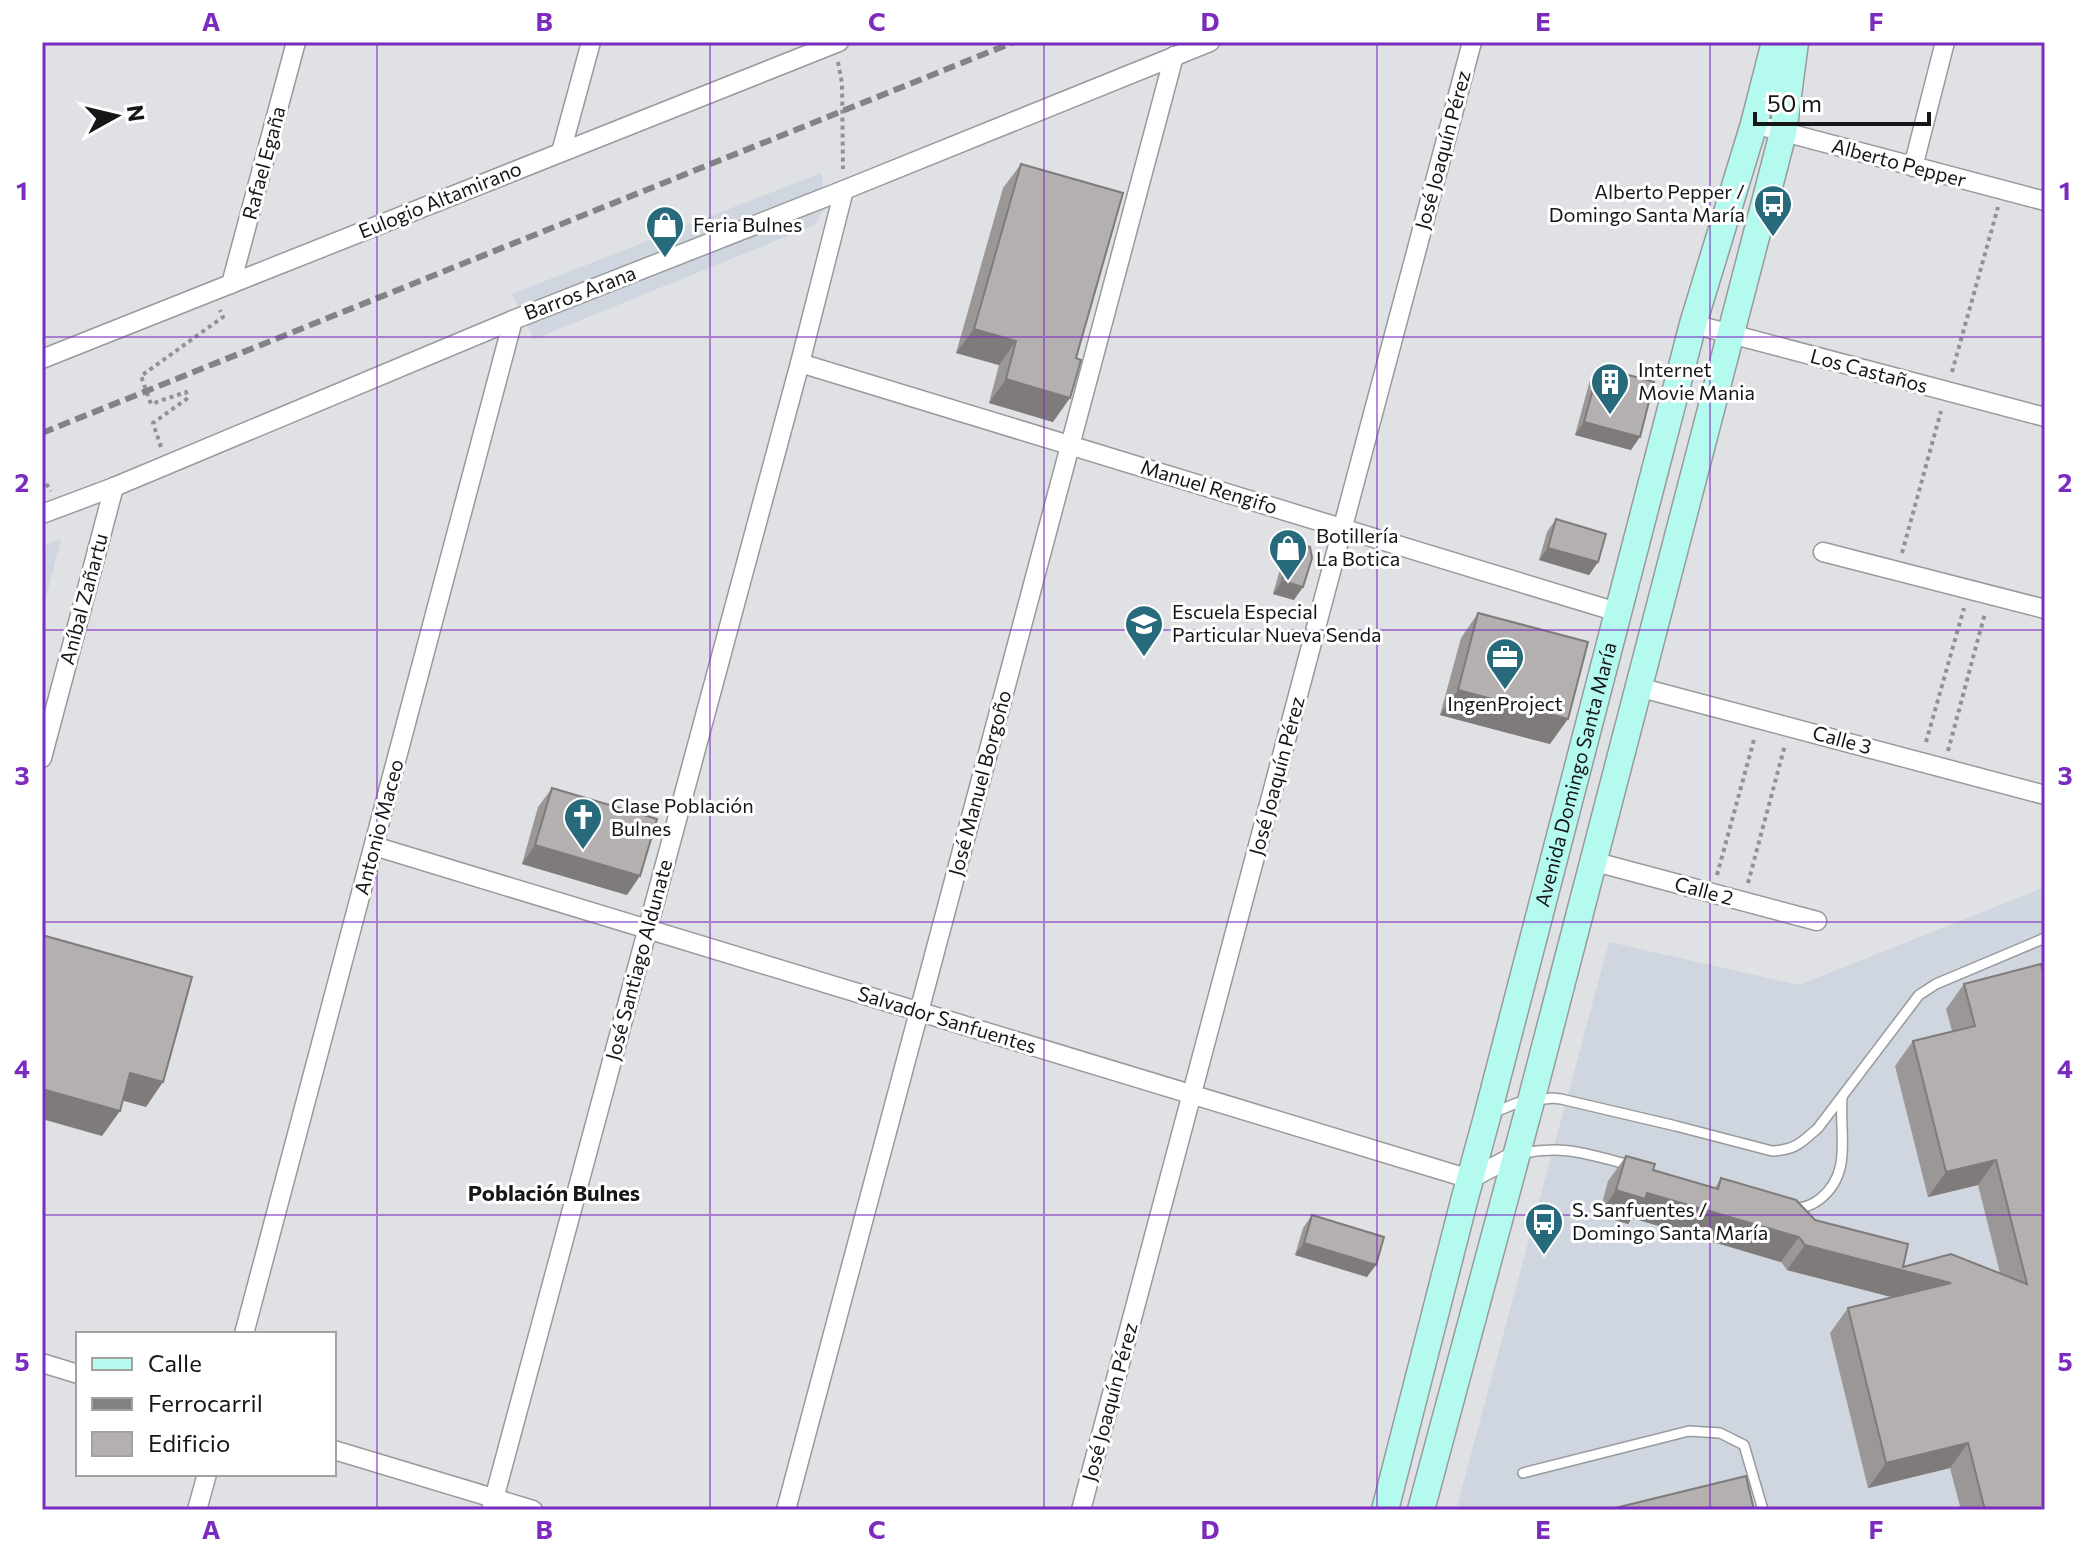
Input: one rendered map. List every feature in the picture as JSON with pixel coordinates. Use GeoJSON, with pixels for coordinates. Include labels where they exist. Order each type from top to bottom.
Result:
{"type":"FeatureCollection","features":[{"type":"Feature","properties":{"kind":"main road","name":"Avenida Domingo Santa María"},"geometry":{"type":"LineString","coordinates":[[1385,1510],[1693,324],[1754,124],[1775,42]]}},
{"type":"Feature","properties":{"kind":"main road","name":"Avenida Domingo Santa María"},"geometry":{"type":"LineString","coordinates":[[1421,1510],[1783,133],[1795,42]]}},
{"type":"Feature","properties":{"kind":"street","name":"Rafael Egaña"},"geometry":{"type":"LineString","coordinates":[[231,284],[296,42]]}},
{"type":"Feature","properties":{"kind":"street"},"geometry":{"type":"LineString","coordinates":[[561,152],[591,42]]}},
{"type":"Feature","properties":{"kind":"street","name":"Barros Arana"},"geometry":{"type":"LineString","coordinates":[[42,514],[114,487],[513,320],[1210,42]]}},
{"type":"Feature","properties":{"kind":"street","name":"José Joaquín Pérez"},"geometry":{"type":"LineString","coordinates":[[1081,1510],[1472,42]]}},
{"type":"Feature","properties":{"kind":"street"},"geometry":{"type":"LineString","coordinates":[[1913,167],[1945,42]]}},
{"type":"Feature","properties":{"kind":"street","name":"Eulogio Altamirano"},"geometry":{"type":"LineString","coordinates":[[42,359],[836,43]]}},
{"type":"Feature","properties":{"kind":"street","name":"José Manuel Borgoño"},"geometry":{"type":"LineString","coordinates":[[786,1510],[1174,56]]}},
{"type":"Feature","properties":{"kind":"street","name":"Alberto Pepper"},"geometry":{"type":"LineString","coordinates":[[1754,124],[2045,201]]}},
{"type":"Feature","properties":{"kind":"street","name":"José Santiago Aldunate"},"geometry":{"type":"LineString","coordinates":[[492,1504],[844,190]]}},
{"type":"Feature","properties":{"kind":"street","name":"Antonio Maceo"},"geometry":{"type":"LineString","coordinates":[[245,1332],[513,320]]}},
{"type":"Feature","properties":{"kind":"street","name":"Los Castaños"},"geometry":{"type":"LineString","coordinates":[[1693,324],[2045,417]]}},
{"type":"Feature","properties":{"kind":"street","name":"Manuel Rengifo"},"geometry":{"type":"LineString","coordinates":[[800,363],[1617,612]]}},
{"type":"Feature","properties":{"kind":"street","name":"Aníbal Zañartu"},"geometry":{"type":"LineString","coordinates":[[42,758],[114,487]]}},
{"type":"Feature","properties":{"kind":"street"},"geometry":{"type":"LineString","coordinates":[[1823,552],[2045,609]]}},
{"type":"Feature","properties":{"kind":"street","name":"Calle 3"},"geometry":{"type":"LineString","coordinates":[[1638,687],[2045,795]]}},
{"type":"Feature","properties":{"kind":"street","name":"Salvador Sanfuentes"},"geometry":{"type":"LineString","coordinates":[[374,846],[1470,1179]]}},
{"type":"Feature","properties":{"kind":"street","name":"Calle 2"},"geometry":{"type":"LineString","coordinates":[[1592,861],[1817,921]]}},
{"type":"Feature","properties":{"kind":"street"},"geometry":{"type":"LineString","coordinates":[[1470,1179],[1516,1155]]}},
{"type":"Feature","properties":{"kind":"street"},"geometry":{"type":"LineString","coordinates":[[42,1363],[76,1373]]}},
{"type":"Feature","properties":{"kind":"street"},"geometry":{"type":"LineString","coordinates":[[336,1451],[492,1504],[533,1510]]}},
{"type":"Feature","properties":{"kind":"street"},"geometry":{"type":"LineString","coordinates":[[197,1510],[206,1476]]}},
{"type":"Feature","properties":{"kind":"lane"},"geometry":{"type":"LineString","coordinates":[[1487,1117],[1500,1109],[1552,1098],[1772,1151],[1788,1150],[1818,1128],[1919,995],[1936,984],[2045,938]]}},
{"type":"Feature","properties":{"kind":"lane"},"geometry":{"type":"LineString","coordinates":[[1779,1205],[1795,1209],[1812,1205],[1828,1192],[1840,1172],[1843,1157],[1842,1098]]}},
{"type":"Feature","properties":{"kind":"lane"},"geometry":{"type":"LineString","coordinates":[[1516,1155],[1542,1149],[1562,1149],[1642,1169]]}},
{"type":"Feature","properties":{"kind":"lane"},"geometry":{"type":"LineString","coordinates":[[1523,1473],[1689,1431],[1720,1433],[1744,1445],[1763,1510]]}},
{"type":"Feature","properties":{"kind":"path"},"geometry":{"type":"LineString","coordinates":[[836,43],[842,83],[844,190]]}},
{"type":"Feature","properties":{"kind":"path"},"geometry":{"type":"LineString","coordinates":[[167,464],[153,423],[188,398],[186,392],[151,404],[141,376],[223,317],[213,291]]}},
{"type":"Feature","properties":{"kind":"path"},"geometry":{"type":"LineString","coordinates":[[1921,761],[1969,590]]}},
{"type":"Feature","properties":{"kind":"path"},"geometry":{"type":"LineString","coordinates":[[1943,768],[1990,595]]}},
{"type":"Feature","properties":{"kind":"path"},"geometry":{"type":"LineString","coordinates":[[1712,893],[1760,719]]}},
{"type":"Feature","properties":{"kind":"path"},"geometry":{"type":"LineString","coordinates":[[1743,901],[1790,727]]}},
{"type":"Feature","properties":{"kind":"shaded area","name":"Feria Bulnes"},"geometry":{"type":"Polygon","coordinates":[[[821,173],[826,205],[815,225],[534,339],[512,294],[821,173]]]}},
{"type":"Feature","properties":{"kind":"shaded area"},"geometry":{"type":"Polygon","coordinates":[[[61,539],[42,613],[42,546],[61,539]]]}},
{"type":"Feature","properties":{"kind":"shaded area"},"geometry":{"type":"Polygon","coordinates":[[[2045,887],[2045,1510],[1456,1510],[1609,942],[1799,985],[2045,887]]]}},
{"type":"Feature","properties":{"kind":"building"},"geometry":{"type":"Polygon","coordinates":[[[1021,164],[1123,193],[1076,358],[1081,360],[1070,398],[1006,379],[1016,341],[974,329],[1021,164]]]}},
{"type":"Feature","properties":{"kind":"building"},"geometry":{"type":"Polygon","coordinates":[[[1599,367],[1654,382],[1640,437],[1584,422],[1599,367]]]}},
{"type":"Feature","properties":{"kind":"building"},"geometry":{"type":"Polygon","coordinates":[[[1556,519],[1606,534],[1598,562],[1548,548],[1556,519]]]}},
{"type":"Feature","properties":{"kind":"building"},"geometry":{"type":"Polygon","coordinates":[[[1293,542],[1310,547],[1312,558],[1303,587],[1282,581],[1293,542]]]}},
{"type":"Feature","properties":{"kind":"building"},"geometry":{"type":"Polygon","coordinates":[[[1478,613],[1588,642],[1568,719],[1458,690],[1478,613]]]}},
{"type":"Feature","properties":{"kind":"building"},"geometry":{"type":"Polygon","coordinates":[[[552,788],[657,819],[640,876],[535,845],[552,788]]]}},
{"type":"Feature","properties":{"kind":"building"},"geometry":{"type":"Polygon","coordinates":[[[42,935],[192,977],[163,1082],[130,1073],[120,1111],[42,1089],[42,935]]]}},
{"type":"Feature","properties":{"kind":"building"},"geometry":{"type":"Polygon","coordinates":[[[2041,964],[2045,982],[2045,1510],[1985,1510],[1968,1443],[1886,1463],[1848,1308],[1951,1283],[1805,1245],[1799,1237],[1647,1193],[1645,1199],[1616,1190],[1626,1156],[1655,1164],[1653,1170],[1718,1189],[1721,1178],[1796,1200],[1815,1220],[1908,1244],[1903,1267],[1951,1254],[2027,1284],[1996,1160],[1946,1172],[1913,1041],[1975,1026],[1964,984],[2041,964]]]}},
{"type":"Feature","properties":{"kind":"building"},"geometry":{"type":"Polygon","coordinates":[[[1312,1215],[1384,1237],[1376,1265],[1304,1243],[1312,1215]]]}},
{"type":"Feature","properties":{"kind":"building"},"geometry":{"type":"Polygon","coordinates":[[[1746,1476],[1754,1510],[1607,1510],[1746,1476]]]}},
{"type":"Feature","properties":{"kind":"railway"},"geometry":{"type":"LineString","coordinates":[[42,433],[1014,42]]}},
{"type":"Feature","properties":{"kind":"place","name":"Alberto Pepper / Domingo Santa María"},"geometry":{"type":"Point","coordinates":[1773,238]}},
{"type":"Feature","properties":{"kind":"place","name":"Feria Bulnes"},"geometry":{"type":"Point","coordinates":[665,259]}},
{"type":"Feature","properties":{"kind":"place","name":"Internet Movie Mania"},"geometry":{"type":"Point","coordinates":[1610,416]}},
{"type":"Feature","properties":{"kind":"place","name":"Botillería La Botica"},"geometry":{"type":"Point","coordinates":[1288,582]}},
{"type":"Feature","properties":{"kind":"place","name":"Escuela Especial Particular Nueva Senda"},"geometry":{"type":"Point","coordinates":[1144,658]}},
{"type":"Feature","properties":{"kind":"place","name":"IngenProject"},"geometry":{"type":"Point","coordinates":[1505,691]}},
{"type":"Feature","properties":{"kind":"place","name":"Clase Población Bulnes"},"geometry":{"type":"Point","coordinates":[583,851]}},
{"type":"Feature","properties":{"kind":"place","name":"S. Sanfuentes / Domingo Santa María"},"geometry":{"type":"Point","coordinates":[1544,1256]}},
{"type":"Feature","properties":{"kind":"district","name":"Población Bulnes"},"geometry":{"type":"Point","coordinates":[554,1193]}}]}
